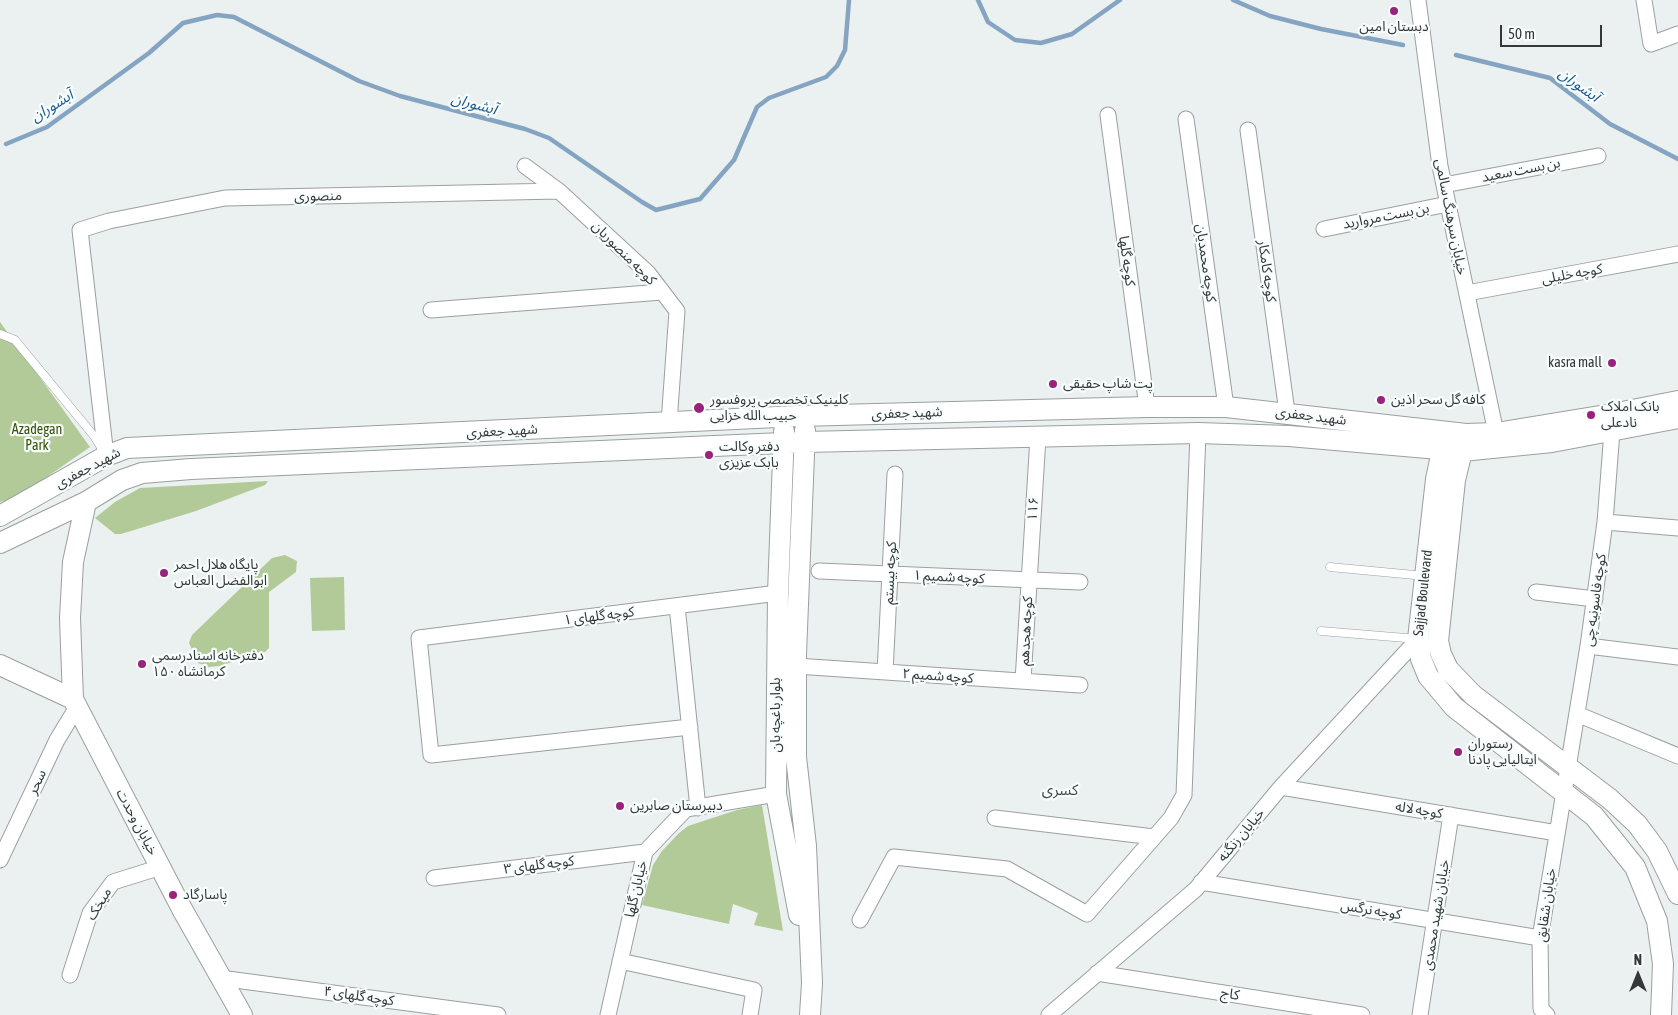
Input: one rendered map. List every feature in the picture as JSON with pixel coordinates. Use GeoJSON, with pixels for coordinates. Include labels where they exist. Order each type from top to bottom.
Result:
{"type":"FeatureCollection","features":[{"type":"Feature","properties":{"kind":"main road","name":"شهید جعفری"},"geometry":{"type":"LineString","coordinates":[[1498,440],[1678,401]]}},
{"type":"Feature","properties":{"kind":"main road","name":"شهید جعفری"},"geometry":{"type":"LineString","coordinates":[[0,516],[106,456],[127,448],[156,446],[806,416],[1147,407],[1226,407],[1287,412],[1444,442]]}},
{"type":"Feature","properties":{"kind":"main road","name":"بلوار باغچه بان"},"geometry":{"type":"LineString","coordinates":[[806,416],[796,666],[796,757],[806,846],[812,983],[810,1015]]}},
{"type":"Feature","properties":{"kind":"main road","name":"بلوار باغچه بان"},"geometry":{"type":"LineString","coordinates":[[784,417],[778,593],[776,794],[812,983]]}},
{"type":"Feature","properties":{"kind":"main road","name":"شهید جعفری"},"geometry":{"type":"LineString","coordinates":[[0,543],[86,502],[122,480],[142,473],[784,452],[805,442],[1198,433],[1464,443],[1612,431],[1678,418]]}},
{"type":"Feature","properties":{"kind":"main road","name":"Sajjad Boulevard"},"geometry":{"type":"LineString","coordinates":[[1444,442],[1436,479],[1418,639],[1421,659],[1428,676],[1454,707],[1594,816],[1635,867],[1658,921],[1664,964],[1662,1015]]}},
{"type":"Feature","properties":{"kind":"main road","name":"Sajjad Boulevard"},"geometry":{"type":"LineString","coordinates":[[1464,443],[1455,480],[1438,641],[1448,668],[1474,695],[1570,767],[1610,799],[1637,824],[1657,851],[1678,894]]}},
{"type":"Feature","properties":{"kind":"main road"},"geometry":{"type":"LineString","coordinates":[[784,452],[787,457],[797,455],[804,463]]}},
{"type":"Feature","properties":{"kind":"main road"},"geometry":{"type":"LineString","coordinates":[[75,703],[70,618],[73,562],[86,502]]}},
{"type":"Feature","properties":{"kind":"main road"},"geometry":{"type":"LineString","coordinates":[[1418,639],[1438,641]]}},
{"type":"Feature","properties":{"kind":"main road"},"geometry":{"type":"LineString","coordinates":[[0,665],[75,703]]}},
{"type":"Feature","properties":{"kind":"main road","name":"خیابان وحدت"},"geometry":{"type":"LineString","coordinates":[[75,703],[220,978],[242,1015]]}},
{"type":"Feature","properties":{"kind":"street","name":"خیابان سرهنگ سالمی"},"geometry":{"type":"LineString","coordinates":[[1418,0],[1444,185],[1498,440]]}},
{"type":"Feature","properties":{"kind":"street"},"geometry":{"type":"LineString","coordinates":[[1644,0],[1651,44],[1678,34]]}},
{"type":"Feature","properties":{"kind":"street","name":"کوچه گلها"},"geometry":{"type":"LineString","coordinates":[[1108,115],[1147,407]]}},
{"type":"Feature","properties":{"kind":"street","name":"کوچه محمدیان"},"geometry":{"type":"LineString","coordinates":[[1186,119],[1226,407]]}},
{"type":"Feature","properties":{"kind":"street","name":"کوچه کامکار"},"geometry":{"type":"LineString","coordinates":[[1248,130],[1287,412]]}},
{"type":"Feature","properties":{"kind":"street","name":"بن بست سعید"},"geometry":{"type":"LineString","coordinates":[[1444,185],[1598,156]]}},
{"type":"Feature","properties":{"kind":"street","name":"کوچه منصوریان"},"geometry":{"type":"LineString","coordinates":[[525,166],[559,191],[648,273],[677,311],[669,423]]}},
{"type":"Feature","properties":{"kind":"street","name":"منصوری"},"geometry":{"type":"LineString","coordinates":[[106,456],[80,230],[108,221],[225,198],[559,191]]}},
{"type":"Feature","properties":{"kind":"street","name":"بن بست مروارید"},"geometry":{"type":"LineString","coordinates":[[1324,229],[1448,204]]}},
{"type":"Feature","properties":{"kind":"street","name":"کوچه خلیلی"},"geometry":{"type":"LineString","coordinates":[[1467,293],[1678,254]]}},
{"type":"Feature","properties":{"kind":"street"},"geometry":{"type":"LineString","coordinates":[[431,310],[662,292]]}},
{"type":"Feature","properties":{"kind":"street","name":"کوچه فاسونیه چی"},"geometry":{"type":"LineString","coordinates":[[1564,793],[1570,767],[1576,714],[1606,522],[1612,431]]}},
{"type":"Feature","properties":{"kind":"street"},"geometry":{"type":"LineString","coordinates":[[860,920],[894,857],[1007,869],[1087,914],[1171,818],[1184,795],[1198,433]]}},
{"type":"Feature","properties":{"kind":"street","name":"۱۱۶"},"geometry":{"type":"LineString","coordinates":[[1029,580],[1038,437]]}},
{"type":"Feature","properties":{"kind":"street","name":"کوچه بیستم"},"geometry":{"type":"LineString","coordinates":[[885,672],[894,474]]}},
{"type":"Feature","properties":{"kind":"street"},"geometry":{"type":"LineString","coordinates":[[1606,522],[1678,528]]}},
{"type":"Feature","properties":{"kind":"street","name":"کوچه شمیم ۱"},"geometry":{"type":"LineString","coordinates":[[819,571],[1080,582]]}},
{"type":"Feature","properties":{"kind":"street","name":"کوچه هجدهم"},"geometry":{"type":"LineString","coordinates":[[1022,681],[1029,580]]}},
{"type":"Feature","properties":{"kind":"street"},"geometry":{"type":"LineString","coordinates":[[1536,592],[1595,599]]}},
{"type":"Feature","properties":{"kind":"street","name":"کوچه گلهای ۱"},"geometry":{"type":"LineString","coordinates":[[690,727],[430,755],[419,638],[778,593]]}},
{"type":"Feature","properties":{"kind":"street"},"geometry":{"type":"LineString","coordinates":[[678,606],[698,808]]}},
{"type":"Feature","properties":{"kind":"street","name":"خیابان زنگنه"},"geometry":{"type":"LineString","coordinates":[[1049,1015],[1201,882],[1281,787],[1418,639]]}},
{"type":"Feature","properties":{"kind":"street"},"geometry":{"type":"LineString","coordinates":[[1588,646],[1678,657]]}},
{"type":"Feature","properties":{"kind":"street","name":"کوچه شمیم ۲"},"geometry":{"type":"LineString","coordinates":[[796,666],[1080,685]]}},
{"type":"Feature","properties":{"kind":"street","name":"سحر"},"geometry":{"type":"LineString","coordinates":[[1,854],[75,703]]}},
{"type":"Feature","properties":{"kind":"street"},"geometry":{"type":"LineString","coordinates":[[1576,714],[1678,756]]}},
{"type":"Feature","properties":{"kind":"street","name":"کوچه لاله"},"geometry":{"type":"LineString","coordinates":[[1281,787],[1557,833]]}},
{"type":"Feature","properties":{"kind":"street","name":"خیابان شقایق"},"geometry":{"type":"LineString","coordinates":[[1547,1015],[1541,1009],[1540,938],[1564,793]]}},
{"type":"Feature","properties":{"kind":"street","name":"خیابان گلها"},"geometry":{"type":"LineString","coordinates":[[608,1015],[645,852],[686,809],[776,794]]}},
{"type":"Feature","properties":{"kind":"street","name":"خیابان شهید محمدی"},"geometry":{"type":"LineString","coordinates":[[1420,1015],[1451,816]]}},
{"type":"Feature","properties":{"kind":"street"},"geometry":{"type":"LineString","coordinates":[[994,818],[1154,837]]}},
{"type":"Feature","properties":{"kind":"street","name":"کوچه گلهای ۳"},"geometry":{"type":"LineString","coordinates":[[434,878],[645,852]]}},
{"type":"Feature","properties":{"kind":"street","name":"میخک"},"geometry":{"type":"LineString","coordinates":[[70,975],[90,913],[113,882],[161,867]]}},
{"type":"Feature","properties":{"kind":"street","name":"کوچه نرگس"},"geometry":{"type":"LineString","coordinates":[[1201,882],[1540,938]]}},
{"type":"Feature","properties":{"kind":"street"},"geometry":{"type":"LineString","coordinates":[[620,961],[754,990],[750,1015]]}},
{"type":"Feature","properties":{"kind":"street","name":"کاج"},"geometry":{"type":"LineString","coordinates":[[1097,973],[1337,1013],[1362,1015]]}},
{"type":"Feature","properties":{"kind":"street","name":"کوچه گلهای ۴"},"geometry":{"type":"LineString","coordinates":[[220,978],[498,1015]]}},
{"type":"Feature","properties":{"kind":"lane"},"geometry":{"type":"LineString","coordinates":[[0,334],[15,340],[94,436],[106,456]]}},
{"type":"Feature","properties":{"kind":"lane"},"geometry":{"type":"LineString","coordinates":[[1330,567],[1425,576]]}},
{"type":"Feature","properties":{"kind":"lane"},"geometry":{"type":"LineString","coordinates":[[1321,631],[1418,639]]}},
{"type":"Feature","properties":{"kind":"green space","name":"Azadegan Park"},"geometry":{"type":"Polygon","coordinates":[[[0,322],[90,447],[18,497],[0,502],[0,322]]]}},
{"type":"Feature","properties":{"kind":"green space"},"geometry":{"type":"Polygon","coordinates":[[[268,481],[265,485],[196,511],[121,534],[115,534],[95,518],[115,502],[140,488],[268,481]]]}},
{"type":"Feature","properties":{"kind":"green space"},"geometry":{"type":"Polygon","coordinates":[[[285,555],[297,561],[296,572],[269,592],[269,648],[265,652],[219,666],[208,667],[198,663],[189,643],[192,635],[272,558],[285,555]]]}},
{"type":"Feature","properties":{"kind":"green space"},"geometry":{"type":"Polygon","coordinates":[[[344,577],[345,630],[312,631],[310,578],[344,577]]]}},
{"type":"Feature","properties":{"kind":"green space"},"geometry":{"type":"Polygon","coordinates":[[[762,805],[783,931],[754,925],[758,913],[733,904],[729,924],[642,905],[653,865],[662,851],[678,834],[688,826],[737,810],[762,805]]]}},
{"type":"Feature","properties":{"kind":"waterway","name":"آبشوران"},"geometry":{"type":"LineString","coordinates":[[6,144],[47,127],[149,53],[183,23],[217,15],[234,17],[359,81],[400,96],[525,129],[549,138],[656,210],[700,199],[734,160],[757,107],[769,98],[826,77],[837,66],[845,50],[849,0]]}},
{"type":"Feature","properties":{"kind":"waterway","name":"آبشوران"},"geometry":{"type":"LineString","coordinates":[[978,0],[988,22],[1015,40],[1041,43],[1072,34],[1120,0]]}},
{"type":"Feature","properties":{"kind":"waterway","name":"آبشوران"},"geometry":{"type":"LineString","coordinates":[[1233,0],[1270,16],[1321,29],[1403,45]]}},
{"type":"Feature","properties":{"kind":"waterway","name":"آبشوران"},"geometry":{"type":"LineString","coordinates":[[1456,55],[1550,78],[1610,124],[1678,159]]}},
{"type":"Feature","properties":{"kind":"place","name":"دبستان امین"},"geometry":{"type":"Point","coordinates":[1394,11]}},
{"type":"Feature","properties":{"kind":"place","name":"kasra mall"},"geometry":{"type":"Point","coordinates":[1612,363]}},
{"type":"Feature","properties":{"kind":"place","name":"پت شاپ حقیقی"},"geometry":{"type":"Point","coordinates":[1053,384]}},
{"type":"Feature","properties":{"kind":"place","name":"کافه گل سحر اذین"},"geometry":{"type":"Point","coordinates":[1381,400]}},
{"type":"Feature","properties":{"kind":"place","name":"کلینیک تخصصی پروفسور حبیب الله خزایی"},"geometry":{"type":"Point","coordinates":[699,408]}},
{"type":"Feature","properties":{"kind":"place","name":"بانک املاک نادعلی"},"geometry":{"type":"Point","coordinates":[1591,415]}},
{"type":"Feature","properties":{"kind":"place","name":"دفتر وکالت بابک عزیزی"},"geometry":{"type":"Point","coordinates":[709,455]}},
{"type":"Feature","properties":{"kind":"place","name":"پایگاه هلال احمر ابوالفضل العباس"},"geometry":{"type":"Point","coordinates":[164,573]}},
{"type":"Feature","properties":{"kind":"place","name":"دفترخانه اسنادرسمی ۱۵۰ کرمانشاه"},"geometry":{"type":"Point","coordinates":[142,664]}},
{"type":"Feature","properties":{"kind":"place","name":"رستوران ایتالیایی پادنا"},"geometry":{"type":"Point","coordinates":[1458,752]}},
{"type":"Feature","properties":{"kind":"place","name":"دبیرستان صابرین"},"geometry":{"type":"Point","coordinates":[620,806]}},
{"type":"Feature","properties":{"kind":"place","name":"پاسارگاد"},"geometry":{"type":"Point","coordinates":[173,895]}},
{"type":"Feature","properties":{"kind":"district","name":"کسری"},"geometry":{"type":"Point","coordinates":[1060,790]}}]}
